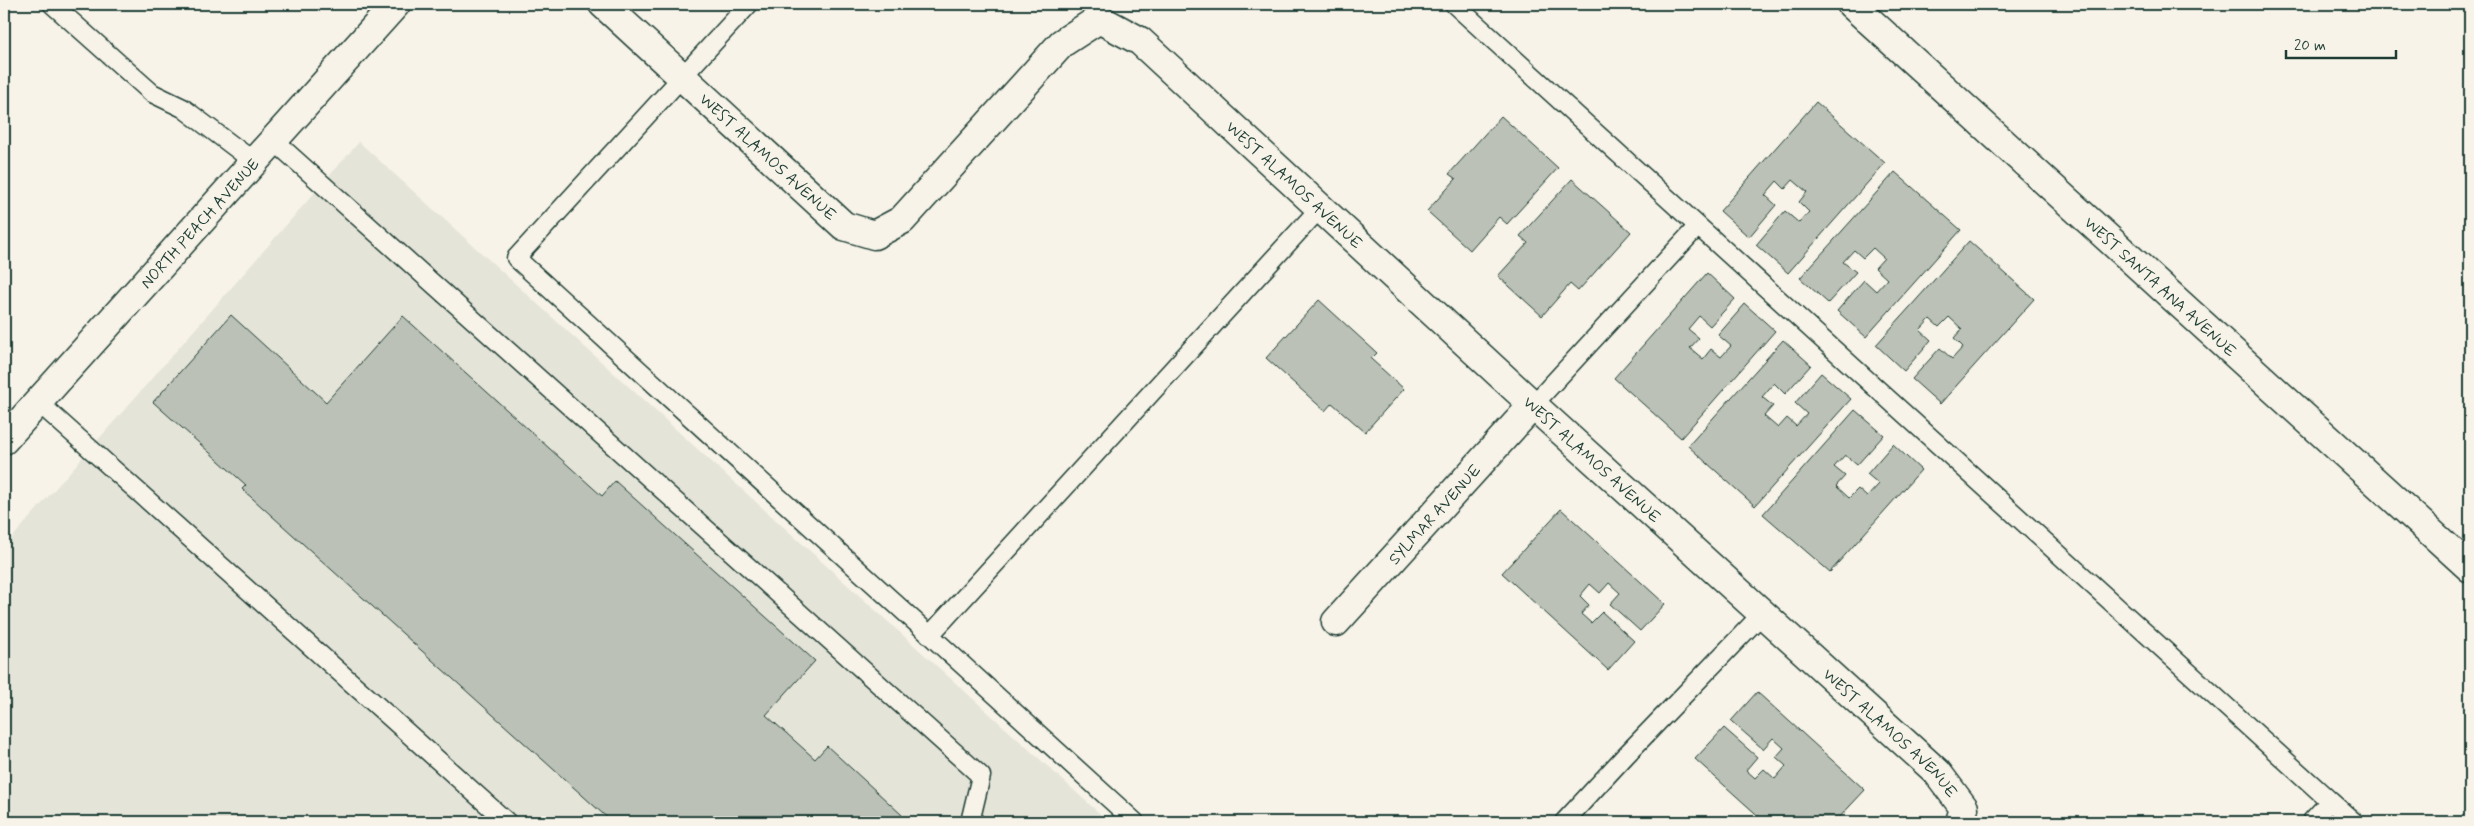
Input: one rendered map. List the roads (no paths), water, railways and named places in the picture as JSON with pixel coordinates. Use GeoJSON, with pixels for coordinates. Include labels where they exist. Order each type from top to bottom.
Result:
{"type":"FeatureCollection","features":[{"type":"Feature","properties":{"kind":"street","name":"NORTH PEACH AVENUE"},"geometry":{"type":"LineString","coordinates":[[4,440],[272,139],[396,4]]}},
{"type":"Feature","properties":{"kind":"street","name":"WEST ALAMOS AVENUE"},"geometry":{"type":"LineString","coordinates":[[603,4],[684,76],[844,226],[874,234],[902,220],[1062,43],[1099,19],[1140,41],[1534,405],[1937,772],[1964,808],[1960,822]]}},
{"type":"Feature","properties":{"kind":"street","name":"WEST SANTA ANA AVENUE"},"geometry":{"type":"LineString","coordinates":[[1851,4],[2470,568]]}},
{"type":"Feature","properties":{"kind":"street","name":"SYLMAR AVENUE"},"geometry":{"type":"LineString","coordinates":[[1336,622],[1534,405]]}},
{"type":"Feature","properties":{"kind":"lane"},"geometry":{"type":"LineString","coordinates":[[52,4],[152,93],[183,108],[253,162]]}},
{"type":"Feature","properties":{"kind":"lane"},"geometry":{"type":"LineString","coordinates":[[749,4],[516,258],[1135,822]]}},
{"type":"Feature","properties":{"kind":"lane"},"geometry":{"type":"LineString","coordinates":[[1454,4],[2354,822]]}},
{"type":"Feature","properties":{"kind":"lane"},"geometry":{"type":"LineString","coordinates":[[272,139],[981,776],[970,822]]}},
{"type":"Feature","properties":{"kind":"lane"},"geometry":{"type":"LineString","coordinates":[[930,635],[1320,208]]}},
{"type":"Feature","properties":{"kind":"lane"},"geometry":{"type":"LineString","coordinates":[[1534,405],[1698,226]]}},
{"type":"Feature","properties":{"kind":"lane"},"geometry":{"type":"LineString","coordinates":[[38,402],[507,822]]}},
{"type":"Feature","properties":{"kind":"lane"},"geometry":{"type":"LineString","coordinates":[[1564,822],[1762,613]]}},
{"type":"Feature","properties":{"kind":"lane"},"geometry":{"type":"LineString","coordinates":[[2311,822],[2330,801]]}}]}
